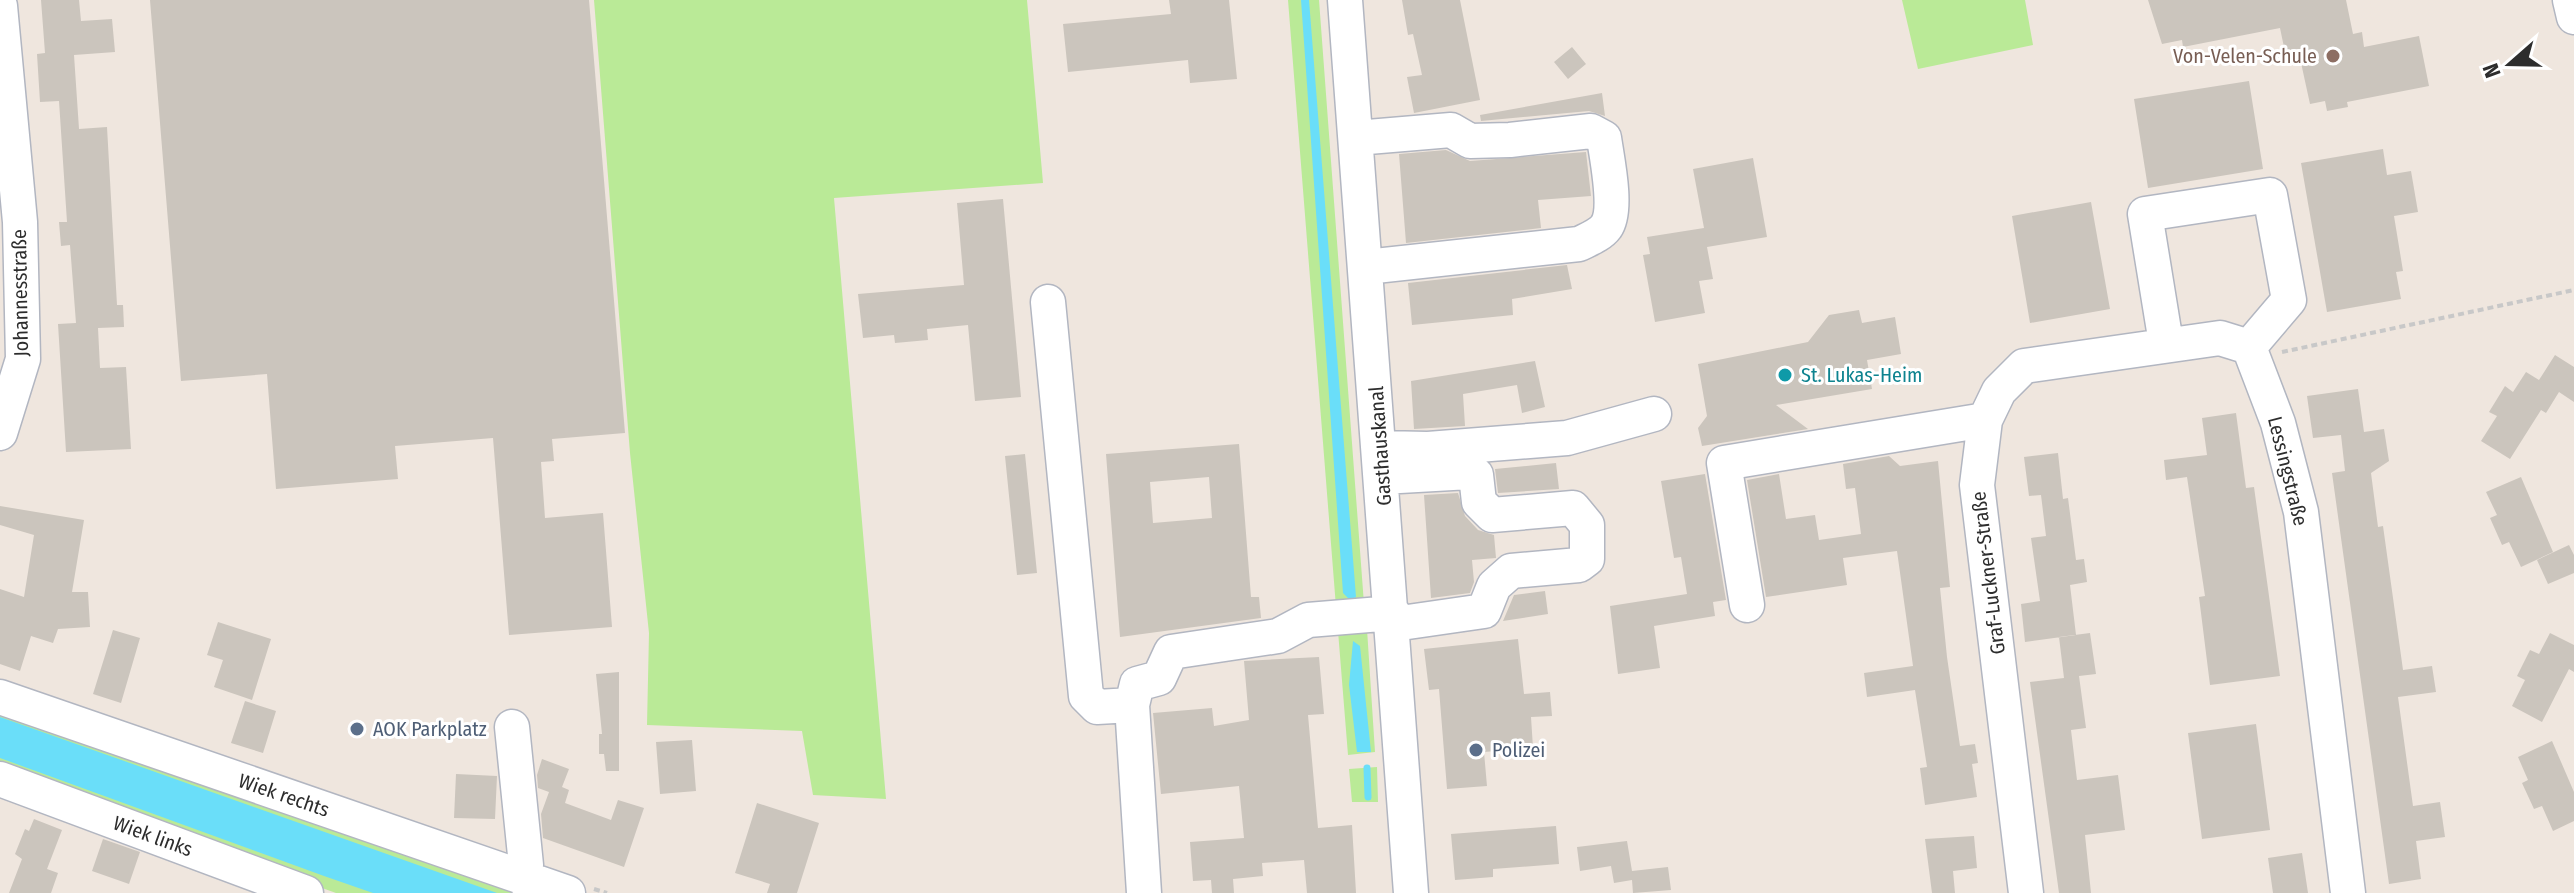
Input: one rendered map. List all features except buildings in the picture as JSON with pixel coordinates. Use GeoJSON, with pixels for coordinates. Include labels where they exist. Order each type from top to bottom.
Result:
{"type":"FeatureCollection","features":[{"type":"Feature","properties":{"kind":"street","name":"Gasthauskanal"},"geometry":{"type":"LineString","coordinates":[[1345,0],[1411,893]]}},
{"type":"Feature","properties":{"kind":"street"},"geometry":{"type":"LineString","coordinates":[[2570,0],[2574,17]]}},
{"type":"Feature","properties":{"kind":"street","name":"Johannesstraße"},"geometry":{"type":"LineString","coordinates":[[0,6],[5,107],[20,222],[23,359],[0,433]]}},
{"type":"Feature","properties":{"kind":"street"},"geometry":{"type":"LineString","coordinates":[[1356,138],[1451,130],[1470,141],[1591,131],[1604,138],[1611,197],[1610,218],[1605,228],[1579,244],[1366,267]]}},
{"type":"Feature","properties":{"kind":"street"},"geometry":{"type":"LineString","coordinates":[[1747,605],[1724,463],[1985,420],[1999,391],[2024,366],[2166,343],[2220,338],[2251,353],[2289,300],[2270,195],[2145,214],[2166,343]]}},
{"type":"Feature","properties":{"kind":"street"},"geometry":{"type":"LineString","coordinates":[[1048,302],[1086,696],[1097,707],[1132,705]]}},
{"type":"Feature","properties":{"kind":"street","name":"Lessingstraße"},"geometry":{"type":"LineString","coordinates":[[2251,353],[2278,423],[2301,512],[2348,893]]}},
{"type":"Feature","properties":{"kind":"street"},"geometry":{"type":"LineString","coordinates":[[1381,462],[1428,449],[1567,438],[1654,414]]}},
{"type":"Feature","properties":{"kind":"street","name":"Graf-Luckner-Straße"},"geometry":{"type":"LineString","coordinates":[[1985,420],[1977,485],[2026,893]]}},
{"type":"Feature","properties":{"kind":"street"},"geometry":{"type":"LineString","coordinates":[[1144,893],[1132,705],[1137,684],[1159,678],[1171,652],[1278,636],[1308,620],[1484,611],[1494,586],[1511,571],[1579,565],[1587,559],[1587,525],[1580,512],[1573,508],[1492,515],[1479,502],[1476,475],[1470,472],[1381,462]]}},
{"type":"Feature","properties":{"kind":"street","name":"Wiek rechts"},"geometry":{"type":"LineString","coordinates":[[0,697],[568,893]]}},
{"type":"Feature","properties":{"kind":"street"},"geometry":{"type":"LineString","coordinates":[[512,727],[526,865],[523,879]]}},
{"type":"Feature","properties":{"kind":"street","name":"Wiek links"},"geometry":{"type":"LineString","coordinates":[[0,779],[306,893]]}},
{"type":"Feature","properties":{"kind":"path"},"geometry":{"type":"LineString","coordinates":[[2251,353],[2574,290]]}},
{"type":"Feature","properties":{"kind":"green space"},"geometry":{"type":"Polygon","coordinates":[[[594,0],[1027,0],[1043,183],[834,198],[886,799],[813,795],[802,731],[647,725],[649,633],[630,453],[594,0]]]}},
{"type":"Feature","properties":{"kind":"green space"},"geometry":{"type":"Polygon","coordinates":[[[1288,0],[1319,0],[1364,604],[1336,607],[1288,0]]]}},
{"type":"Feature","properties":{"kind":"green space"},"geometry":{"type":"Polygon","coordinates":[[[1902,0],[2025,0],[2033,45],[1918,69],[1902,0]]]}},
{"type":"Feature","properties":{"kind":"green space"},"geometry":{"type":"Polygon","coordinates":[[[1367,629],[1375,752],[1348,755],[1338,631],[1367,629]]]}},
{"type":"Feature","properties":{"kind":"green space"},"geometry":{"type":"Polygon","coordinates":[[[0,711],[521,893],[336,893],[0,772],[0,711]]]}},
{"type":"Feature","properties":{"kind":"green space"},"geometry":{"type":"Polygon","coordinates":[[[1377,767],[1378,802],[1352,802],[1349,769],[1377,767]]]}},
{"type":"Feature","properties":{"kind":"water"},"geometry":{"type":"Polygon","coordinates":[[[1301,0],[1309,0],[1356,597],[1350,600],[1343,593],[1301,0]]]}},
{"type":"Feature","properties":{"kind":"water"},"geometry":{"type":"Polygon","coordinates":[[[1353,641],[1360,646],[1371,752],[1357,752],[1349,685],[1353,641]]]}},
{"type":"Feature","properties":{"kind":"water"},"geometry":{"type":"Polygon","coordinates":[[[0,717],[497,893],[373,893],[324,876],[0,758],[0,717]]]}},
{"type":"Feature","properties":{"kind":"waterway"},"geometry":{"type":"LineString","coordinates":[[1367,768],[1368,797]]}},
{"type":"Feature","properties":{"kind":"place","name":"Von-Velen-Schule"},"geometry":{"type":"Point","coordinates":[2333,56]}},
{"type":"Feature","properties":{"kind":"place","name":"St. Lukas-Heim"},"geometry":{"type":"Point","coordinates":[1785,375]}},
{"type":"Feature","properties":{"kind":"place","name":"AOK Parkplatz"},"geometry":{"type":"Point","coordinates":[357,729]}},
{"type":"Feature","properties":{"kind":"place","name":"Polizei"},"geometry":{"type":"Point","coordinates":[1476,750]}}]}
